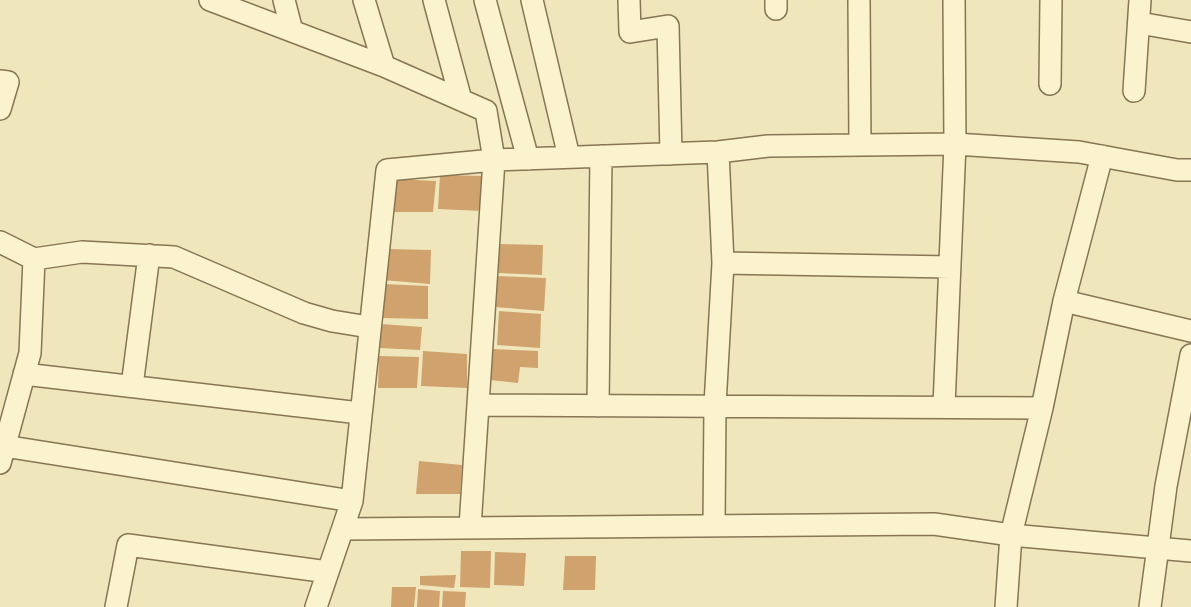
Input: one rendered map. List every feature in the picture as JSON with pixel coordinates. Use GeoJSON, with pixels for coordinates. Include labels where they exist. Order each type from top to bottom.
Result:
{"type":"FeatureCollection","features":[{"type":"Feature","properties":{"kind":"street"},"geometry":{"type":"LineString","coordinates":[[210,0],[384,66],[486,111],[494,160],[470,527]]}},
{"type":"Feature","properties":{"kind":"street"},"geometry":{"type":"LineString","coordinates":[[284,0],[292,32]]}},
{"type":"Feature","properties":{"kind":"street"},"geometry":{"type":"LineString","coordinates":[[364,0],[384,66]]}},
{"type":"Feature","properties":{"kind":"street"},"geometry":{"type":"LineString","coordinates":[[434,0],[461,100]]}},
{"type":"Feature","properties":{"kind":"street"},"geometry":{"type":"LineString","coordinates":[[485,0],[528,159]]}},
{"type":"Feature","properties":{"kind":"street"},"geometry":{"type":"LineString","coordinates":[[532,0],[569,157]]}},
{"type":"Feature","properties":{"kind":"street"},"geometry":{"type":"LineString","coordinates":[[630,0],[630,32],[668,26],[671,154]]}},
{"type":"Feature","properties":{"kind":"street"},"geometry":{"type":"LineString","coordinates":[[859,0],[860,145]]}},
{"type":"Feature","properties":{"kind":"street"},"geometry":{"type":"LineString","coordinates":[[944,406],[955,144],[954,0]]}},
{"type":"Feature","properties":{"kind":"street"},"geometry":{"type":"LineString","coordinates":[[1050,0],[1050,84]]}},
{"type":"Feature","properties":{"kind":"street"},"geometry":{"type":"LineString","coordinates":[[1134,91],[1140,0]]}},
{"type":"Feature","properties":{"kind":"street"},"geometry":{"type":"LineString","coordinates":[[1139,23],[1191,32]]}},
{"type":"Feature","properties":{"kind":"street"},"geometry":{"type":"LineString","coordinates":[[0,80],[8,82],[0,108]]}},
{"type":"Feature","properties":{"kind":"street"},"geometry":{"type":"LineString","coordinates":[[316,607],[352,501],[387,170],[494,160],[718,152],[768,146],[955,144],[1079,152],[1191,170]]}},
{"type":"Feature","properties":{"kind":"street"},"geometry":{"type":"LineString","coordinates":[[714,525],[715,405],[723,263],[718,152]]}},
{"type":"Feature","properties":{"kind":"street"},"geometry":{"type":"LineString","coordinates":[[598,406],[601,156]]}},
{"type":"Feature","properties":{"kind":"street"},"geometry":{"type":"LineString","coordinates":[[1006,607],[1011,535],[1042,408],[1064,300],[1102,156]]}},
{"type":"Feature","properties":{"kind":"street"},"geometry":{"type":"LineString","coordinates":[[0,242],[34,259],[82,252],[174,257],[311,316],[369,327]]}},
{"type":"Feature","properties":{"kind":"street"},"geometry":{"type":"LineString","coordinates":[[132,386],[149,256]]}},
{"type":"Feature","properties":{"kind":"street"},"geometry":{"type":"LineString","coordinates":[[34,259],[30,353],[2,454],[352,501]]}},
{"type":"Feature","properties":{"kind":"street"},"geometry":{"type":"LineString","coordinates":[[723,263],[950,267]]}},
{"type":"Feature","properties":{"kind":"street"},"geometry":{"type":"LineString","coordinates":[[1064,300],[1191,331]]}},
{"type":"Feature","properties":{"kind":"street"},"geometry":{"type":"LineString","coordinates":[[1150,607],[1157,547],[1191,355]]}},
{"type":"Feature","properties":{"kind":"street"},"geometry":{"type":"LineString","coordinates":[[24,374],[360,413]]}},
{"type":"Feature","properties":{"kind":"street"},"geometry":{"type":"LineString","coordinates":[[478,405],[1042,408]]}},
{"type":"Feature","properties":{"kind":"street"},"geometry":{"type":"LineString","coordinates":[[343,529],[934,524],[1011,535],[1191,551]]}},
{"type":"Feature","properties":{"kind":"street"},"geometry":{"type":"LineString","coordinates":[[116,607],[128,545],[328,572]]}},
{"type":"Feature","properties":{"kind":"building"},"geometry":{"type":"Polygon","coordinates":[[[440,175],[486,176],[482,211],[438,209],[440,175]]]}},
{"type":"Feature","properties":{"kind":"building"},"geometry":{"type":"Polygon","coordinates":[[[392,179],[436,181],[433,212],[388,212],[392,179]]]}},
{"type":"Feature","properties":{"kind":"building"},"geometry":{"type":"Polygon","coordinates":[[[500,244],[543,245],[542,275],[498,273],[500,244]]]}},
{"type":"Feature","properties":{"kind":"building"},"geometry":{"type":"Polygon","coordinates":[[[386,249],[431,250],[430,284],[382,280],[386,249]]]}},
{"type":"Feature","properties":{"kind":"building"},"geometry":{"type":"Polygon","coordinates":[[[497,276],[546,278],[544,311],[495,307],[497,276]]]}},
{"type":"Feature","properties":{"kind":"building"},"geometry":{"type":"Polygon","coordinates":[[[383,284],[428,286],[428,319],[381,318],[383,284]]]}},
{"type":"Feature","properties":{"kind":"building"},"geometry":{"type":"Polygon","coordinates":[[[499,311],[541,314],[540,348],[497,345],[499,311]]]}},
{"type":"Feature","properties":{"kind":"building"},"geometry":{"type":"Polygon","coordinates":[[[381,324],[422,327],[420,350],[380,348],[381,324]]]}},
{"type":"Feature","properties":{"kind":"building"},"geometry":{"type":"Polygon","coordinates":[[[492,349],[538,351],[538,368],[520,367],[518,383],[490,380],[492,349]]]}},
{"type":"Feature","properties":{"kind":"building"},"geometry":{"type":"Polygon","coordinates":[[[423,351],[467,354],[467,388],[421,386],[423,351]]]}},
{"type":"Feature","properties":{"kind":"building"},"geometry":{"type":"Polygon","coordinates":[[[379,356],[419,357],[417,388],[378,388],[379,356]]]}},
{"type":"Feature","properties":{"kind":"building"},"geometry":{"type":"Polygon","coordinates":[[[419,461],[462,465],[460,494],[416,494],[419,461]]]}},
{"type":"Feature","properties":{"kind":"building"},"geometry":{"type":"Polygon","coordinates":[[[461,551],[491,551],[490,588],[460,587],[461,551]]]}},
{"type":"Feature","properties":{"kind":"building"},"geometry":{"type":"Polygon","coordinates":[[[495,552],[526,553],[524,586],[494,585],[495,552]]]}},
{"type":"Feature","properties":{"kind":"building"},"geometry":{"type":"Polygon","coordinates":[[[565,556],[596,556],[595,590],[563,590],[565,556]]]}},
{"type":"Feature","properties":{"kind":"building"},"geometry":{"type":"Polygon","coordinates":[[[456,575],[454,588],[420,585],[420,576],[456,575]]]}},
{"type":"Feature","properties":{"kind":"building"},"geometry":{"type":"Polygon","coordinates":[[[392,587],[416,587],[414,607],[391,607],[392,587]]]}},
{"type":"Feature","properties":{"kind":"building"},"geometry":{"type":"Polygon","coordinates":[[[418,589],[440,591],[439,607],[417,607],[418,589]]]}},
{"type":"Feature","properties":{"kind":"building"},"geometry":{"type":"Polygon","coordinates":[[[443,591],[466,592],[465,607],[442,607],[443,591]]]}}]}
